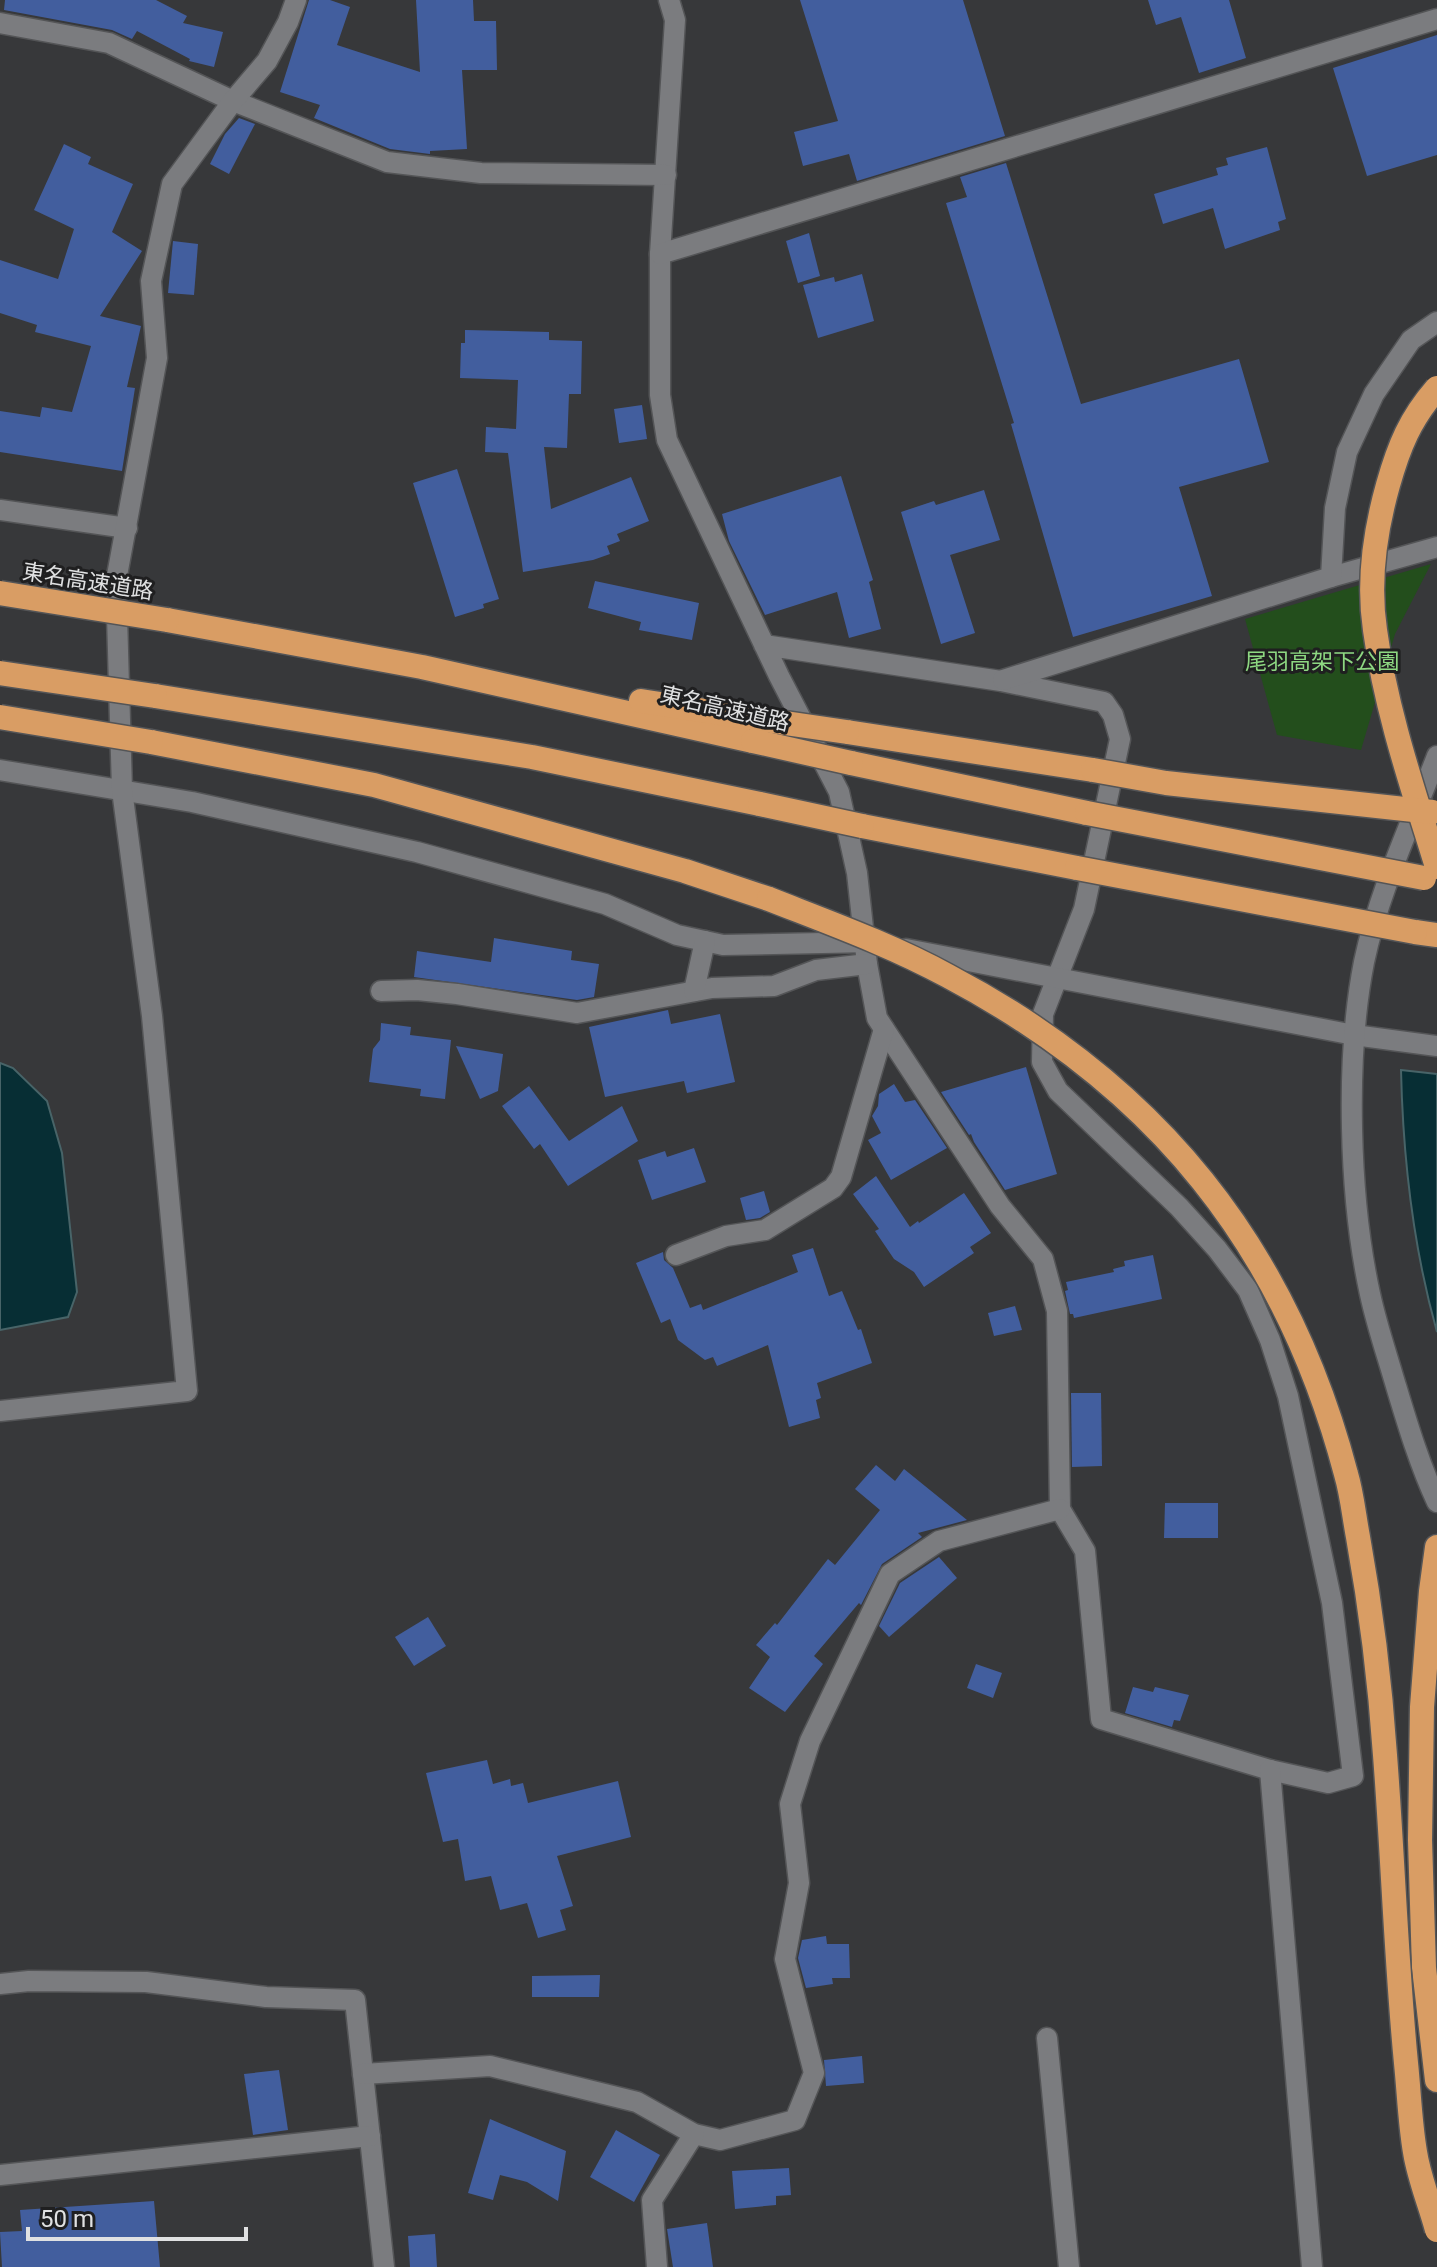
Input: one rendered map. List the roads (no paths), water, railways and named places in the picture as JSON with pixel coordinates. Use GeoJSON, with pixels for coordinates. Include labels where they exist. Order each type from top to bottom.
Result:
{"type":"FeatureCollection","features":[{"type":"Feature","properties":{"kind":"highway"},"geometry":{"type":"LineString","coordinates":[[1433,875],[1374,629],[1373,567],[1383,505],[1396,457],[1416,413],[1437,388]]}},
{"type":"Feature","properties":{"kind":"highway","name":"東名高速道路"},"geometry":{"type":"LineString","coordinates":[[0,593],[167,620],[752,730],[851,763],[1087,813],[1433,875]]}},
{"type":"Feature","properties":{"kind":"highway"},"geometry":{"type":"LineString","coordinates":[[0,673],[532,757],[862,826],[1426,933]]}},
{"type":"Feature","properties":{"kind":"highway"},"geometry":{"type":"LineString","coordinates":[[0,717],[151,742],[374,785],[685,871],[769,899],[882,944],[948,976],[1057,1043],[1115,1088],[1160,1129],[1201,1176],[1239,1228],[1271,1281],[1302,1346],[1347,1476],[1368,1593],[1385,1752],[1397,1966],[1415,2153],[1437,2230]]}},
{"type":"Feature","properties":{"kind":"highway"},"geometry":{"type":"LineString","coordinates":[[752,730],[847,732],[1166,783],[1437,813]]}},
{"type":"Feature","properties":{"kind":"highway"},"geometry":{"type":"LineString","coordinates":[[1437,1547],[1422,1707],[1420,1840],[1424,1968],[1437,2080]]}},
{"type":"Feature","properties":{"kind":"street"},"geometry":{"type":"LineString","coordinates":[[0,1411],[187,1391],[152,1016],[122,790],[116,581],[157,358],[151,281],[172,184],[233,101],[267,61],[296,0]]}},
{"type":"Feature","properties":{"kind":"street"},"geometry":{"type":"LineString","coordinates":[[669,0],[675,20],[660,254],[660,395],[667,440],[764,645],[839,792],[857,873],[867,964],[877,1018],[1000,1206],[1043,1259],[1057,1311],[1060,1509],[1085,1551],[1101,1719],[1270,1770],[1328,1783],[1353,1776],[1332,1603],[1288,1396],[1270,1340],[1248,1290],[1217,1249],[1179,1207],[1058,1091],[1042,1062],[1043,1014],[1084,909],[1120,739],[1113,715],[1104,702],[1001,681],[764,645]]}},
{"type":"Feature","properties":{"kind":"street"},"geometry":{"type":"LineString","coordinates":[[660,254],[1437,19]]}},
{"type":"Feature","properties":{"kind":"street"},"geometry":{"type":"LineString","coordinates":[[0,23],[109,43],[233,101],[387,162],[481,173],[666,175]]}},
{"type":"Feature","properties":{"kind":"street"},"geometry":{"type":"LineString","coordinates":[[1331,577],[1335,508],[1347,452],[1374,394],[1411,340],[1437,322]]}},
{"type":"Feature","properties":{"kind":"street"},"geometry":{"type":"LineString","coordinates":[[0,510],[127,528]]}},
{"type":"Feature","properties":{"kind":"street"},"geometry":{"type":"LineString","coordinates":[[1001,681],[1331,577],[1437,547]]}},
{"type":"Feature","properties":{"kind":"street"},"geometry":{"type":"LineString","coordinates":[[1437,756],[1380,903],[1364,963],[1354,1035],[1353,1160],[1370,1294],[1411,1438],[1437,1502]]}},
{"type":"Feature","properties":{"kind":"street"},"geometry":{"type":"LineString","coordinates":[[0,770],[192,802],[417,852],[605,904],[677,935],[723,945],[864,941],[1354,1035],[1437,1046]]}},
{"type":"Feature","properties":{"kind":"street"},"geometry":{"type":"LineString","coordinates":[[694,991],[705,941]]}},
{"type":"Feature","properties":{"kind":"street"},"geometry":{"type":"LineString","coordinates":[[381,991],[417,990],[457,994],[577,1013],[694,991],[774,986],[816,970],[867,964]]}},
{"type":"Feature","properties":{"kind":"street"},"geometry":{"type":"LineString","coordinates":[[676,1255],[726,1236],[765,1230],[833,1188],[841,1177],[884,1029]]}},
{"type":"Feature","properties":{"kind":"street"},"geometry":{"type":"LineString","coordinates":[[363,2074],[490,2066],[637,2102],[694,2134],[720,2140],[795,2120],[814,2073],[785,1959],[799,1883],[790,1804],[810,1741],[890,1574],[939,1541],[1060,1509]]}},
{"type":"Feature","properties":{"kind":"street"},"geometry":{"type":"LineString","coordinates":[[1270,1770],[1312,2267]]}},
{"type":"Feature","properties":{"kind":"street"},"geometry":{"type":"LineString","coordinates":[[0,1984],[29,1981],[146,1982],[266,1997],[355,2000],[384,2267]]}},
{"type":"Feature","properties":{"kind":"street"},"geometry":{"type":"LineString","coordinates":[[1047,2038],[1069,2267]]}},
{"type":"Feature","properties":{"kind":"street"},"geometry":{"type":"LineString","coordinates":[[657,2267],[652,2200],[694,2134]]}},
{"type":"Feature","properties":{"kind":"street"},"geometry":{"type":"LineString","coordinates":[[0,2175],[370,2136]]}},
{"type":"Feature","properties":{"kind":"water"},"geometry":{"type":"Polygon","coordinates":[[[0,1063],[13,1068],[47,1101],[62,1153],[77,1292],[68,1317],[0,1330],[0,1063]]]}},
{"type":"Feature","properties":{"kind":"water"},"geometry":{"type":"Polygon","coordinates":[[[1401,1070],[1437,1074],[1437,1332],[1411,1202],[1401,1070]]]}},
{"type":"Feature","properties":{"kind":"park label","name":"尾羽高架下公園"},"geometry":{"type":"Point","coordinates":[1322,661]}}]}
